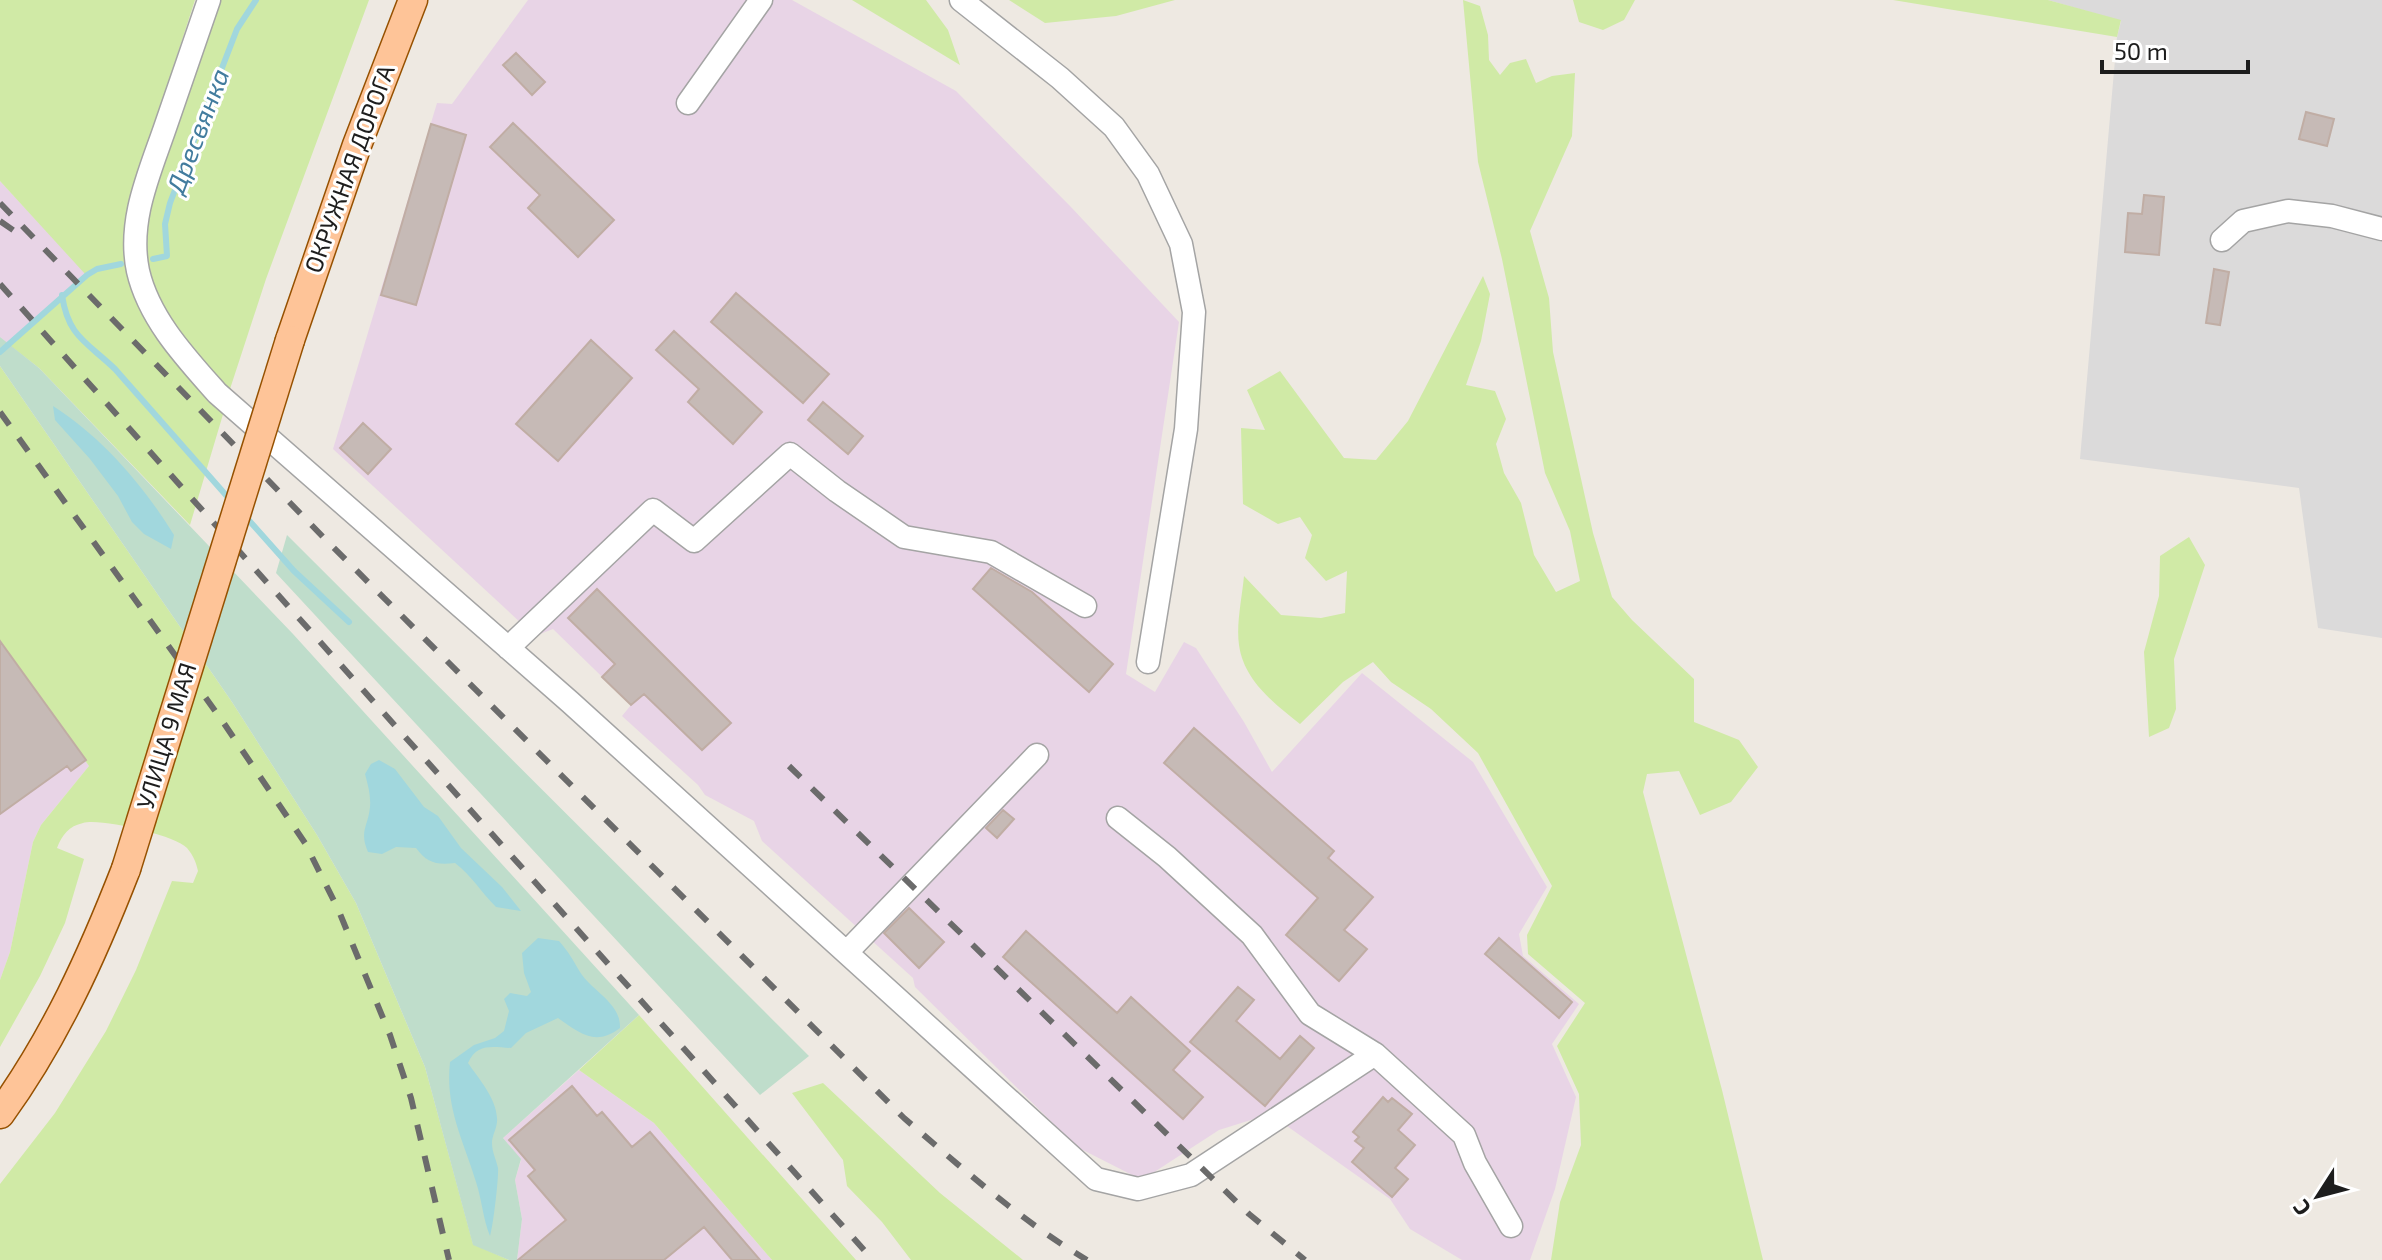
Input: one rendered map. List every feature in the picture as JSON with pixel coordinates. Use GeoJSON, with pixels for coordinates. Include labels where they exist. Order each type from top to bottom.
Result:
{"type":"FeatureCollection","features":[{"type":"Feature","properties":{"kind":"main road","name":"ОКРУЖНАЯ ДОРОГА"},"geometry":{"type":"LineString","coordinates":[[290,340],[357,145],[413,0]]}},
{"type":"Feature","properties":{"kind":"main road","name":"УЛИЦА 9 МАЯ"},"geometry":{"type":"LineString","coordinates":[[0,1114],[52,1034],[82,977],[126,869],[290,340]]}},
{"type":"Feature","properties":{"kind":"lane"},"geometry":{"type":"LineString","coordinates":[[209,0],[139,205],[135,242],[138,272],[151,306],[179,351],[217,393],[508,648],[1096,1179],[1138,1189],[1191,1175],[1375,1054]]}},
{"type":"Feature","properties":{"kind":"lane"},"geometry":{"type":"LineString","coordinates":[[688,103],[761,0]]}},
{"type":"Feature","properties":{"kind":"lane"},"geometry":{"type":"LineString","coordinates":[[961,0],[1060,78],[1114,127],[1148,174],[1181,244],[1194,312],[1186,429],[1148,662]]}},
{"type":"Feature","properties":{"kind":"lane"},"geometry":{"type":"LineString","coordinates":[[2222,240],[2243,221],[2288,211],[2332,216],[2382,229]]}},
{"type":"Feature","properties":{"kind":"lane"},"geometry":{"type":"LineString","coordinates":[[508,648],[653,510],[694,541],[790,454],[904,537],[991,552],[1085,606]]}},
{"type":"Feature","properties":{"kind":"lane"},"geometry":{"type":"LineString","coordinates":[[847,952],[1037,755]]}},
{"type":"Feature","properties":{"kind":"lane"},"geometry":{"type":"LineString","coordinates":[[1118,818],[1167,857],[1252,935],[1310,1014],[1375,1054],[1464,1135],[1475,1163],[1511,1226]]}},
{"type":"Feature","properties":{"kind":"shaded area"},"geometry":{"type":"Polygon","coordinates":[[[528,0],[792,0],[956,91],[1179,322],[1126,674],[1155,692],[1184,642],[1196,648],[1272,772],[1362,673],[1473,762],[1547,887],[1519,934],[1523,956],[1579,1004],[1552,1044],[1576,1097],[1555,1189],[1530,1260],[1462,1260],[1410,1229],[1390,1199],[1270,1114],[1219,1130],[1142,1180],[1077,1147],[915,987],[913,978],[762,841],[754,821],[705,795],[698,785],[622,716],[631,705],[553,629],[535,636],[333,449],[437,103],[452,104],[528,0]]]}},
{"type":"Feature","properties":{"kind":"shaded area"},"geometry":{"type":"Polygon","coordinates":[[[2048,0],[2382,0],[2382,638],[2318,628],[2299,488],[2080,459],[2117,37],[2121,21],[2048,0]]]}},
{"type":"Feature","properties":{"kind":"shaded area"},"geometry":{"type":"Polygon","coordinates":[[[0,181],[87,275],[8,344],[0,337],[0,181]]]}},
{"type":"Feature","properties":{"kind":"shaded area"},"geometry":{"type":"Polygon","coordinates":[[[0,641],[89,766],[41,825],[33,842],[10,952],[0,980],[0,641]]]}},
{"type":"Feature","properties":{"kind":"shaded area"},"geometry":{"type":"Polygon","coordinates":[[[579,1070],[654,1123],[772,1260],[517,1260],[522,1219],[515,1180],[521,1160],[503,1138],[579,1070]]]}},
{"type":"Feature","properties":{"kind":"green space"},"geometry":{"type":"Polygon","coordinates":[[[0,0],[195,0],[129,204],[126,243],[224,411],[190,525],[39,368],[8,344],[86,275],[0,181],[0,0]]]}},
{"type":"Feature","properties":{"kind":"green space"},"geometry":{"type":"Polygon","coordinates":[[[217,0],[369,0],[266,279],[230,389],[184,340],[159,303],[144,261],[142,238],[147,208],[217,0]]]}},
{"type":"Feature","properties":{"kind":"green space"},"geometry":{"type":"Polygon","coordinates":[[[852,0],[926,0],[948,30],[960,65],[852,0]]]}},
{"type":"Feature","properties":{"kind":"green space"},"geometry":{"type":"Polygon","coordinates":[[[1009,0],[1175,0],[1116,16],[1045,23],[1009,0]]]}},
{"type":"Feature","properties":{"kind":"green space"},"geometry":{"type":"Polygon","coordinates":[[[1463,0],[1480,6],[1488,35],[1489,60],[1500,75],[1510,63],[1526,59],[1536,83],[1552,76],[1575,73],[1572,136],[1530,231],[1549,298],[1553,352],[1593,533],[1612,597],[1694,679],[1694,722],[1739,740],[1758,767],[1731,802],[1700,815],[1679,771],[1647,774],[1643,792],[1722,1090],[1763,1260],[1551,1260],[1560,1202],[1581,1145],[1579,1094],[1557,1046],[1585,1003],[1528,954],[1527,935],[1552,886],[1478,753],[1431,709],[1391,682],[1373,662],[1343,682],[1300,724],[1262,690],[1242,658],[1238,628],[1244,576],[1281,615],[1321,618],[1345,613],[1347,571],[1326,581],[1305,558],[1312,535],[1300,517],[1278,524],[1243,504],[1241,428],[1265,430],[1247,390],[1280,371],[1344,458],[1376,460],[1408,421],[1483,276],[1490,294],[1481,341],[1466,385],[1495,391],[1506,419],[1496,444],[1504,473],[1521,503],[1534,555],[1556,592],[1580,581],[1570,531],[1545,473],[1502,259],[1478,162],[1463,0]]]}},
{"type":"Feature","properties":{"kind":"green space"},"geometry":{"type":"Polygon","coordinates":[[[1573,0],[1635,0],[1624,20],[1603,30],[1579,22],[1573,0]]]}},
{"type":"Feature","properties":{"kind":"green space"},"geometry":{"type":"Polygon","coordinates":[[[1893,0],[2048,0],[2121,20],[2117,37],[1893,0]]]}},
{"type":"Feature","properties":{"kind":"green space"},"geometry":{"type":"Polygon","coordinates":[[[0,337],[39,368],[293,634],[639,1015],[503,1138],[521,1159],[515,1180],[522,1219],[517,1260],[509,1260],[473,1245],[425,1067],[356,903],[317,835],[232,702],[0,366],[0,337]]]}},
{"type":"Feature","properties":{"kind":"green space"},"geometry":{"type":"Polygon","coordinates":[[[0,366],[232,702],[317,835],[356,903],[425,1067],[473,1244],[509,1260],[0,1260],[0,1184],[55,1113],[106,1031],[136,970],[172,881],[193,883],[198,871],[187,848],[153,833],[92,822],[70,829],[57,848],[84,859],[65,923],[40,976],[0,1047],[0,980],[10,952],[33,842],[41,825],[89,766],[0,641],[0,366]]]}},
{"type":"Feature","properties":{"kind":"green space"},"geometry":{"type":"Polygon","coordinates":[[[287,535],[809,1056],[760,1095],[276,573],[287,535]]]}},
{"type":"Feature","properties":{"kind":"green space"},"geometry":{"type":"Polygon","coordinates":[[[2189,537],[2205,565],[2174,659],[2176,709],[2169,728],[2149,737],[2144,652],[2159,596],[2160,556],[2189,537]]]}},
{"type":"Feature","properties":{"kind":"green space"},"geometry":{"type":"Polygon","coordinates":[[[639,1015],[856,1260],[772,1260],[654,1123],[579,1070],[639,1015]]]}},
{"type":"Feature","properties":{"kind":"green space"},"geometry":{"type":"Polygon","coordinates":[[[823,1083],[940,1193],[1023,1260],[911,1260],[882,1222],[847,1186],[843,1160],[792,1093],[823,1083]]]}},
{"type":"Feature","properties":{"kind":"water"},"geometry":{"type":"Polygon","coordinates":[[[53,406],[88,432],[121,464],[174,535],[171,549],[144,534],[132,522],[118,496],[55,420],[53,406]]]}},
{"type":"Feature","properties":{"kind":"water"},"geometry":{"type":"Polygon","coordinates":[[[379,760],[395,769],[424,807],[438,816],[461,848],[502,887],[521,911],[496,907],[455,863],[432,862],[416,848],[396,847],[382,854],[368,852],[364,834],[370,799],[365,774],[371,764],[379,760]]]}},
{"type":"Feature","properties":{"kind":"water"},"geometry":{"type":"Polygon","coordinates":[[[538,938],[559,941],[585,979],[616,1011],[620,1028],[603,1037],[588,1036],[558,1018],[526,1033],[511,1048],[481,1049],[468,1063],[490,1096],[497,1118],[492,1143],[498,1181],[490,1236],[453,1109],[450,1062],[474,1045],[495,1038],[504,1031],[509,1011],[504,999],[510,993],[527,996],[531,992],[524,973],[522,953],[538,938]]]}},
{"type":"Feature","properties":{"kind":"building"},"geometry":{"type":"Polygon","coordinates":[[[516,53],[545,82],[532,95],[503,65],[516,53]]]}},
{"type":"Feature","properties":{"kind":"building"},"geometry":{"type":"Polygon","coordinates":[[[2306,112],[2334,119],[2327,146],[2299,139],[2306,112]]]}},
{"type":"Feature","properties":{"kind":"building"},"geometry":{"type":"Polygon","coordinates":[[[513,123],[614,220],[578,257],[528,208],[540,195],[490,147],[513,123]]]}},
{"type":"Feature","properties":{"kind":"building"},"geometry":{"type":"Polygon","coordinates":[[[431,124],[466,135],[416,305],[381,295],[431,124]]]}},
{"type":"Feature","properties":{"kind":"building"},"geometry":{"type":"Polygon","coordinates":[[[2144,195],[2164,197],[2159,255],[2125,252],[2128,213],[2142,214],[2144,195]]]}},
{"type":"Feature","properties":{"kind":"building"},"geometry":{"type":"Polygon","coordinates":[[[2214,269],[2229,272],[2220,325],[2206,323],[2214,269]]]}},
{"type":"Feature","properties":{"kind":"building"},"geometry":{"type":"Polygon","coordinates":[[[736,293],[829,374],[803,403],[711,322],[736,293]]]}},
{"type":"Feature","properties":{"kind":"building"},"geometry":{"type":"Polygon","coordinates":[[[674,331],[762,412],[733,444],[688,402],[699,389],[656,350],[674,331]]]}},
{"type":"Feature","properties":{"kind":"building"},"geometry":{"type":"Polygon","coordinates":[[[591,340],[632,378],[558,461],[516,424],[591,340]]]}},
{"type":"Feature","properties":{"kind":"building"},"geometry":{"type":"Polygon","coordinates":[[[823,402],[863,436],[848,454],[808,420],[823,402]]]}},
{"type":"Feature","properties":{"kind":"building"},"geometry":{"type":"Polygon","coordinates":[[[363,423],[391,449],[368,474],[340,448],[363,423]]]}},
{"type":"Feature","properties":{"kind":"building"},"geometry":{"type":"Polygon","coordinates":[[[991,568],[1032,592],[1113,664],[1089,692],[973,589],[991,568]]]}},
{"type":"Feature","properties":{"kind":"building"},"geometry":{"type":"Polygon","coordinates":[[[597,589],[731,723],[702,750],[644,694],[631,705],[602,677],[615,664],[568,618],[597,589]]]}},
{"type":"Feature","properties":{"kind":"building"},"geometry":{"type":"Polygon","coordinates":[[[0,641],[86,760],[71,771],[67,766],[0,814],[0,641]]]}},
{"type":"Feature","properties":{"kind":"building"},"geometry":{"type":"Polygon","coordinates":[[[1194,728],[1334,851],[1328,858],[1373,897],[1344,930],[1367,949],[1339,981],[1286,935],[1318,898],[1164,763],[1194,728]]]}},
{"type":"Feature","properties":{"kind":"building"},"geometry":{"type":"Polygon","coordinates":[[[1003,810],[1014,819],[997,838],[986,828],[1003,810]]]}},
{"type":"Feature","properties":{"kind":"building"},"geometry":{"type":"Polygon","coordinates":[[[909,908],[944,942],[919,968],[884,933],[909,908]]]}},
{"type":"Feature","properties":{"kind":"building"},"geometry":{"type":"Polygon","coordinates":[[[1026,931],[1117,1013],[1131,997],[1190,1051],[1173,1070],[1203,1097],[1183,1119],[1003,957],[1026,931]]]}},
{"type":"Feature","properties":{"kind":"building"},"geometry":{"type":"Polygon","coordinates":[[[1499,938],[1572,1002],[1559,1018],[1485,954],[1499,938]]]}},
{"type":"Feature","properties":{"kind":"building"},"geometry":{"type":"Polygon","coordinates":[[[1238,987],[1254,1000],[1236,1021],[1280,1059],[1300,1036],[1314,1048],[1265,1106],[1190,1042],[1238,987]]]}},
{"type":"Feature","properties":{"kind":"building"},"geometry":{"type":"Polygon","coordinates":[[[572,1086],[597,1116],[602,1112],[632,1147],[650,1132],[760,1260],[732,1260],[704,1227],[664,1260],[518,1260],[566,1220],[528,1176],[535,1170],[509,1140],[572,1086]]]}},
{"type":"Feature","properties":{"kind":"building"},"geometry":{"type":"Polygon","coordinates":[[[1383,1097],[1388,1102],[1392,1098],[1412,1114],[1398,1130],[1415,1145],[1395,1168],[1408,1179],[1392,1197],[1352,1162],[1364,1148],[1355,1141],[1359,1137],[1353,1132],[1383,1097]]]}},
{"type":"Feature","properties":{"kind":"waterway","name":"Дресвянка"},"geometry":{"type":"LineString","coordinates":[[153,259],[167,256],[165,224],[170,203],[237,29],[256,0]]}},
{"type":"Feature","properties":{"kind":"waterway"},"geometry":{"type":"LineString","coordinates":[[0,352],[87,275],[97,269],[121,264]]}},
{"type":"Feature","properties":{"kind":"waterway"},"geometry":{"type":"LineString","coordinates":[[62,295],[69,320],[80,338],[115,369],[232,502]]}},
{"type":"Feature","properties":{"kind":"waterway"},"geometry":{"type":"LineString","coordinates":[[245,516],[294,571],[349,622]]}},
{"type":"Feature","properties":{"kind":"railway"},"geometry":{"type":"LineString","coordinates":[[0,203],[326,540],[904,1118],[1015,1211],[1087,1260]]}},
{"type":"Feature","properties":{"kind":"railway"},"geometry":{"type":"LineString","coordinates":[[0,221],[23,237]]}},
{"type":"Feature","properties":{"kind":"railway"},"geometry":{"type":"LineString","coordinates":[[0,284],[873,1260]]}},
{"type":"Feature","properties":{"kind":"railway"},"geometry":{"type":"LineString","coordinates":[[0,412],[221,719],[305,843],[338,909],[390,1035],[411,1098],[449,1260]]}},
{"type":"Feature","properties":{"kind":"railway"},"geometry":{"type":"LineString","coordinates":[[789,766],[1249,1214],[1305,1260]]}}]}
